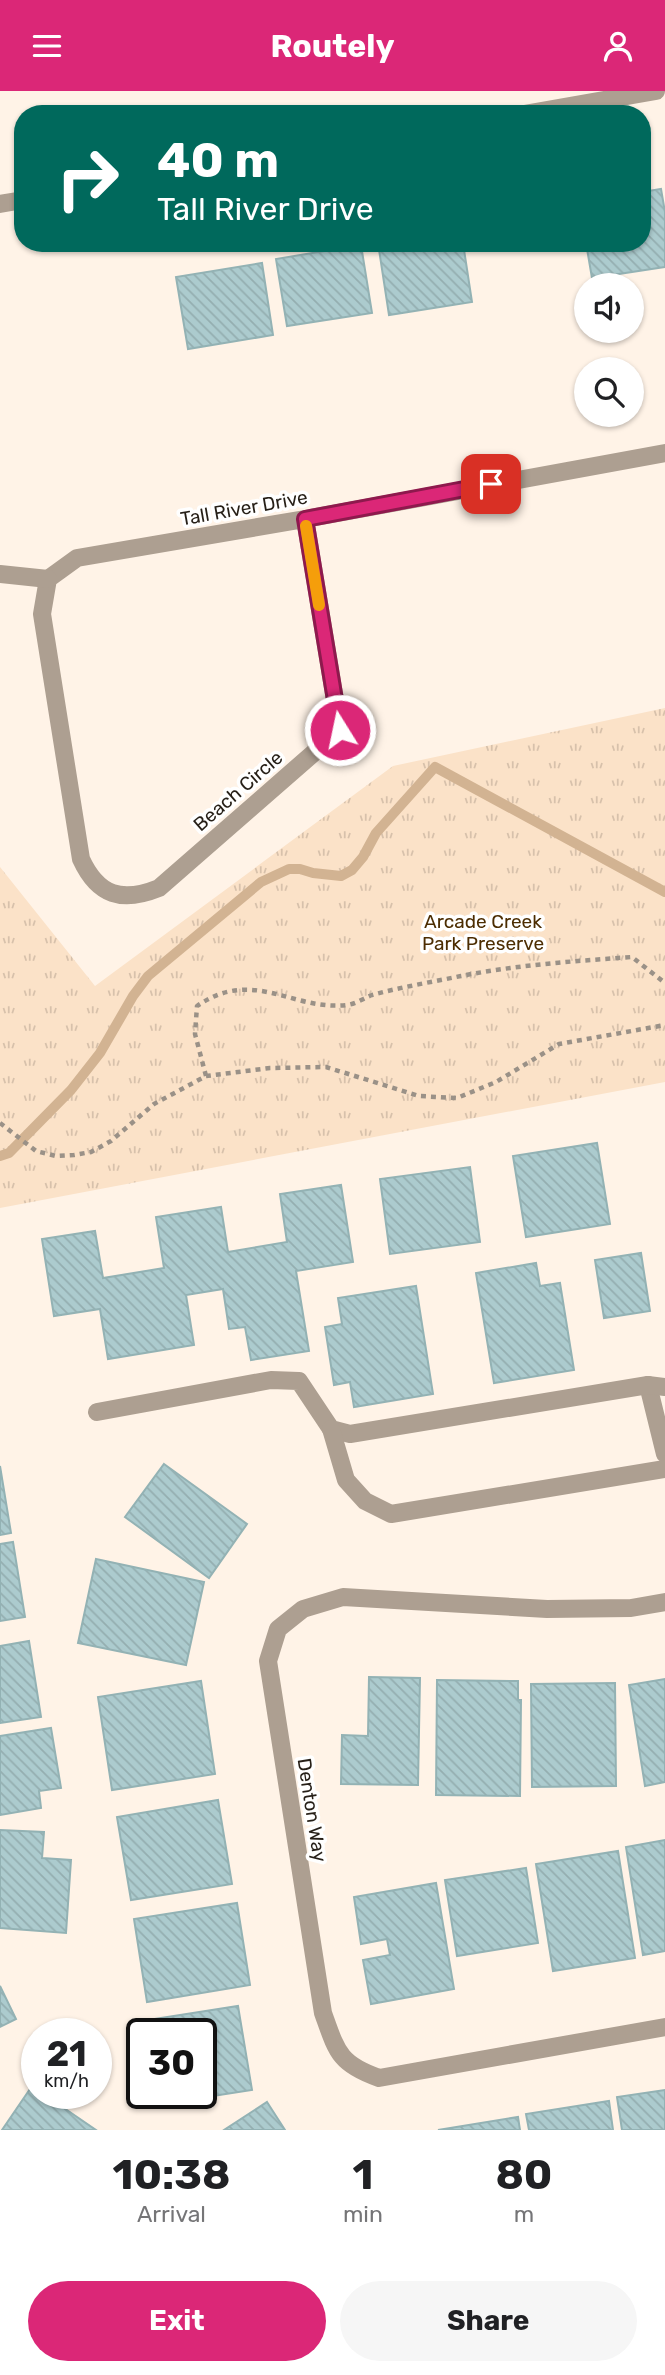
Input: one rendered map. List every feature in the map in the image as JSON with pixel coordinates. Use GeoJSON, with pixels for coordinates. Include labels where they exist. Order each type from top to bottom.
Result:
{"type":"FeatureCollection","features":[{"type":"Feature","properties":{"kind":"street"},"geometry":{"type":"LineString","coordinates":[[576,105],[656,91]]}},
{"type":"Feature","properties":{"kind":"street","name":"Tall River Drive"},"geometry":{"type":"LineString","coordinates":[[48,579],[77,558],[665,453]]}},
{"type":"Feature","properties":{"kind":"street","name":"Beach Circle"},"geometry":{"type":"LineString","coordinates":[[48,579],[42,614],[81,859],[89,876],[106,891],[120,896],[140,896],[159,888],[340,730],[305,519]]}},
{"type":"Feature","properties":{"kind":"street"},"geometry":{"type":"LineString","coordinates":[[0,574],[48,579]]}},
{"type":"Feature","properties":{"kind":"street"},"geometry":{"type":"LineString","coordinates":[[97,1412],[271,1380],[299,1381],[331,1429],[346,1480],[365,1501],[391,1514],[665,1469]]}},
{"type":"Feature","properties":{"kind":"street"},"geometry":{"type":"LineString","coordinates":[[331,1429],[350,1434],[656,1386],[665,1454]]}},
{"type":"Feature","properties":{"kind":"street","name":"Denton Way"},"geometry":{"type":"LineString","coordinates":[[665,1602],[632,1608],[547,1609],[343,1597],[303,1609],[278,1629],[268,1661],[323,2013],[337,2051],[355,2070],[379,2078],[665,2027]]}},
{"type":"Feature","properties":{"kind":"path"},"geometry":{"type":"LineString","coordinates":[[206,1076],[195,1034],[197,1006],[213,995],[236,989],[268,992],[319,1004],[349,1005],[371,996],[464,976],[549,964],[632,957],[665,983]]}},
{"type":"Feature","properties":{"kind":"path"},"geometry":{"type":"LineString","coordinates":[[0,1123],[36,1151],[56,1156],[91,1152],[111,1141],[153,1104],[206,1076],[270,1068],[327,1067],[419,1095],[457,1098],[496,1082],[559,1044],[665,1025]]}},
{"type":"Feature","properties":{"kind":"green space","name":"Arcade Creek Park Preserve"},"geometry":{"type":"Polygon","coordinates":[[[665,708],[665,1082],[0,1208],[0,867],[95,986],[393,766],[665,708]]]}},
{"type":"Feature","properties":{"kind":"building"},"geometry":{"type":"Polygon","coordinates":[[[661,189],[665,212],[665,267],[625,273],[591,273],[588,252],[651,252],[651,191],[661,189]]]}},
{"type":"Feature","properties":{"kind":"building"},"geometry":{"type":"Polygon","coordinates":[[[318,252],[362,252],[372,313],[287,326],[276,259],[318,252]]]}},
{"type":"Feature","properties":{"kind":"building"},"geometry":{"type":"Polygon","coordinates":[[[379,252],[464,252],[472,302],[389,315],[379,252]]]}},
{"type":"Feature","properties":{"kind":"building"},"geometry":{"type":"Polygon","coordinates":[[[262,263],[273,335],[188,349],[176,277],[262,263]]]}},
{"type":"Feature","properties":{"kind":"building"},"geometry":{"type":"Polygon","coordinates":[[[597,1143],[610,1224],[526,1237],[513,1156],[597,1143]]]}},
{"type":"Feature","properties":{"kind":"building"},"geometry":{"type":"Polygon","coordinates":[[[470,1167],[480,1242],[390,1254],[380,1179],[470,1167]]]}},
{"type":"Feature","properties":{"kind":"building"},"geometry":{"type":"Polygon","coordinates":[[[341,1185],[353,1262],[296,1271],[309,1351],[251,1360],[245,1327],[229,1329],[223,1289],[186,1295],[194,1345],[108,1359],[100,1309],[54,1316],[42,1239],[95,1231],[103,1278],[164,1268],[156,1217],[221,1207],[228,1252],[287,1242],[280,1194],[341,1185]]]}},
{"type":"Feature","properties":{"kind":"building"},"geometry":{"type":"Polygon","coordinates":[[[641,1253],[650,1311],[604,1318],[595,1260],[641,1253]]]}},
{"type":"Feature","properties":{"kind":"building"},"geometry":{"type":"Polygon","coordinates":[[[536,1263],[540,1286],[560,1283],[574,1370],[494,1383],[476,1273],[536,1263]]]}},
{"type":"Feature","properties":{"kind":"building"},"geometry":{"type":"Polygon","coordinates":[[[416,1286],[433,1394],[354,1407],[350,1382],[334,1385],[325,1327],[342,1324],[338,1298],[416,1286]]]}},
{"type":"Feature","properties":{"kind":"building"},"geometry":{"type":"Polygon","coordinates":[[[164,1464],[247,1524],[209,1578],[125,1517],[164,1464]]]}},
{"type":"Feature","properties":{"kind":"building"},"geometry":{"type":"Polygon","coordinates":[[[0,1466],[11,1533],[0,1535],[0,1466]]]}},
{"type":"Feature","properties":{"kind":"building"},"geometry":{"type":"Polygon","coordinates":[[[13,1542],[25,1617],[0,1621],[0,1544],[13,1542]]]}},
{"type":"Feature","properties":{"kind":"building"},"geometry":{"type":"Polygon","coordinates":[[[96,1559],[204,1582],[186,1665],[78,1643],[96,1559]]]}},
{"type":"Feature","properties":{"kind":"building"},"geometry":{"type":"Polygon","coordinates":[[[29,1641],[41,1717],[0,1723],[0,1646],[29,1641]]]}},
{"type":"Feature","properties":{"kind":"building"},"geometry":{"type":"Polygon","coordinates":[[[369,1677],[420,1678],[418,1785],[341,1784],[342,1735],[368,1736],[369,1677]]]}},
{"type":"Feature","properties":{"kind":"building"},"geometry":{"type":"Polygon","coordinates":[[[665,1679],[665,1782],[645,1786],[629,1685],[665,1679]]]}},
{"type":"Feature","properties":{"kind":"building"},"geometry":{"type":"Polygon","coordinates":[[[437,1680],[518,1681],[518,1700],[521,1700],[520,1796],[436,1795],[437,1680]]]}},
{"type":"Feature","properties":{"kind":"building"},"geometry":{"type":"Polygon","coordinates":[[[201,1681],[215,1774],[112,1790],[98,1697],[201,1681]]]}},
{"type":"Feature","properties":{"kind":"building"},"geometry":{"type":"Polygon","coordinates":[[[615,1683],[616,1786],[532,1787],[531,1684],[615,1683]]]}},
{"type":"Feature","properties":{"kind":"building"},"geometry":{"type":"Polygon","coordinates":[[[51,1728],[61,1788],[39,1791],[41,1808],[0,1815],[0,1736],[51,1728]]]}},
{"type":"Feature","properties":{"kind":"building"},"geometry":{"type":"Polygon","coordinates":[[[218,1800],[232,1884],[131,1900],[117,1817],[218,1800]]]}},
{"type":"Feature","properties":{"kind":"building"},"geometry":{"type":"Polygon","coordinates":[[[0,1830],[44,1832],[42,1858],[71,1860],[66,1933],[0,1928],[0,1830]]]}},
{"type":"Feature","properties":{"kind":"building"},"geometry":{"type":"Polygon","coordinates":[[[665,1840],[665,1951],[643,1955],[626,1847],[665,1840]]]}},
{"type":"Feature","properties":{"kind":"building"},"geometry":{"type":"Polygon","coordinates":[[[618,1851],[635,1958],[553,1971],[536,1864],[618,1851]]]}},
{"type":"Feature","properties":{"kind":"building"},"geometry":{"type":"Polygon","coordinates":[[[526,1868],[538,1943],[457,1956],[445,1880],[526,1868]]]}},
{"type":"Feature","properties":{"kind":"building"},"geometry":{"type":"Polygon","coordinates":[[[436,1883],[454,1989],[371,2004],[363,1960],[390,1955],[387,1939],[361,1944],[354,1897],[436,1883]]]}},
{"type":"Feature","properties":{"kind":"building"},"geometry":{"type":"Polygon","coordinates":[[[237,1903],[250,1985],[147,2002],[134,1919],[237,1903]]]}},
{"type":"Feature","properties":{"kind":"building"},"geometry":{"type":"Polygon","coordinates":[[[0,1986],[16,2019],[0,2027],[0,1986]]]}},
{"type":"Feature","properties":{"kind":"building"},"geometry":{"type":"Polygon","coordinates":[[[238,2006],[252,2090],[217,2095],[217,2018],[160,2018],[238,2006]]]}},
{"type":"Feature","properties":{"kind":"building"},"geometry":{"type":"Polygon","coordinates":[[[665,2090],[665,2130],[622,2130],[617,2097],[665,2090]]]}},
{"type":"Feature","properties":{"kind":"building"},"geometry":{"type":"Polygon","coordinates":[[[609,2101],[613,2130],[529,2130],[526,2114],[609,2101]]]}},
{"type":"Feature","properties":{"kind":"building"},"geometry":{"type":"Polygon","coordinates":[[[21,2102],[21,2109],[65,2109],[96,2130],[2,2130],[21,2102]]]}},
{"type":"Feature","properties":{"kind":"building"},"geometry":{"type":"Polygon","coordinates":[[[267,2102],[285,2130],[224,2130],[267,2102]]]}},
{"type":"Feature","properties":{"kind":"building"},"geometry":{"type":"Polygon","coordinates":[[[518,2117],[520,2130],[438,2130],[518,2117]]]}},
{"type":"Feature","properties":{"kind":"waterway"},"geometry":{"type":"LineString","coordinates":[[0,1156],[9,1153],[71,1090],[100,1053],[133,996],[148,976],[261,882],[289,869],[341,876],[352,870],[363,857],[376,833],[435,767],[665,892]]}},
{"type":"Feature","properties":{"kind":"slow traffic"},"geometry":{"type":"LineString","coordinates":[[306,526],[319,605]]}},
{"type":"Feature","properties":{"kind":"route"},"geometry":{"type":"LineString","coordinates":[[340,730],[305,519],[491,484]]}}]}
